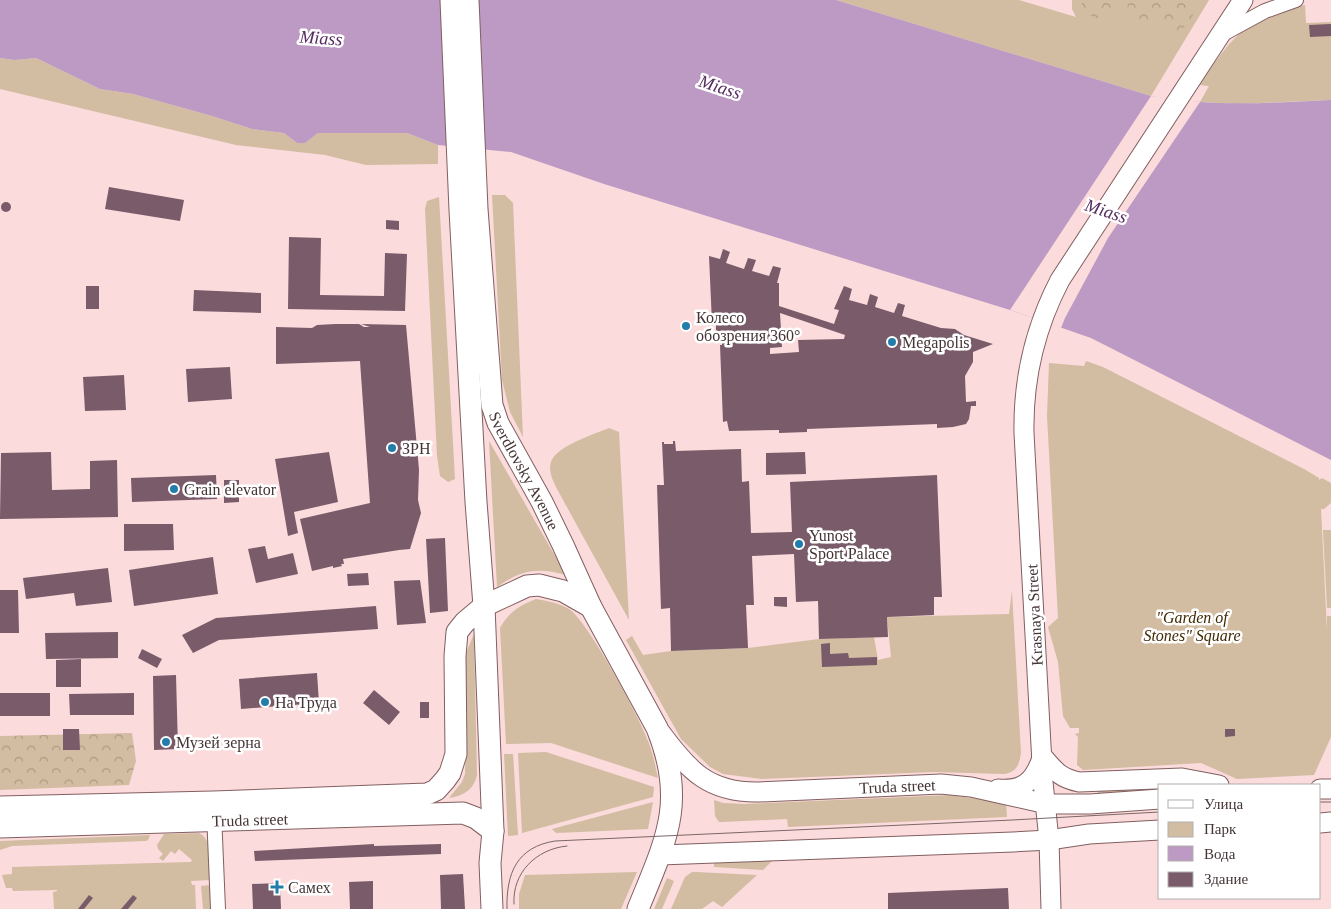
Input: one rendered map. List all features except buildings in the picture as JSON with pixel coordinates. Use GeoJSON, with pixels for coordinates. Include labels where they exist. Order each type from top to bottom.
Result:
{"type":"FeatureCollection","features":[{"type":"Feature","properties":{"kind":"main road","name":"Sverdlovsky Avenue"},"geometry":{"type":"LineString","coordinates":[[451,0],[468,209],[492,405],[498,423],[542,502],[563,545],[590,607],[657,728],[669,762],[672,797],[670,820],[660,855],[638,909]]}},
{"type":"Feature","properties":{"kind":"main road","name":"Sverdlovsky Avenue"},"geometry":{"type":"LineString","coordinates":[[468,0],[468,209],[476,492],[484,606],[493,831],[490,863],[492,909]]}},
{"type":"Feature","properties":{"kind":"main road","name":"Krasnaya Street"},"geometry":{"type":"LineString","coordinates":[[1051,909],[1049,840],[1044,782],[1024,415],[1028,373],[1042,322],[1055,289],[1243,0]]}},
{"type":"Feature","properties":{"kind":"main road"},"geometry":{"type":"LineString","coordinates":[[484,606],[527,586],[539,585],[563,591],[590,607]]}},
{"type":"Feature","properties":{"kind":"main road","name":"Truda street"},"geometry":{"type":"LineString","coordinates":[[0,827],[427,794],[436,790],[450,773],[456,754],[455,656],[457,632],[465,622],[484,606]]}},
{"type":"Feature","properties":{"kind":"main road","name":"Truda street"},"geometry":{"type":"LineString","coordinates":[[657,728],[675,751],[698,775],[712,784],[736,791],[759,792],[930,784],[971,787],[1047,804],[1090,804],[1158,799]]}},
{"type":"Feature","properties":{"kind":"main road"},"geometry":{"type":"LineString","coordinates":[[971,787],[1002,790],[1023,786],[1035,777],[1043,757],[1058,775],[1079,782],[1182,778],[1215,784]]}},
{"type":"Feature","properties":{"kind":"main road","name":"Truda street"},"geometry":{"type":"LineString","coordinates":[[0,807],[463,813],[476,818],[493,831]]}},
{"type":"Feature","properties":{"kind":"main road"},"geometry":{"type":"LineString","coordinates":[[660,855],[1049,840],[1089,834],[1158,830]]}},
{"type":"Feature","properties":{"kind":"street"},"geometry":{"type":"LineString","coordinates":[[1221,35],[1265,11],[1296,0]]}},
{"type":"Feature","properties":{"kind":"street"},"geometry":{"type":"LineString","coordinates":[[214,811],[218,909]]}},
{"type":"Feature","properties":{"kind":"green space"},"geometry":{"type":"Polygon","coordinates":[[[836,0],[1019,0],[1076,17],[1072,9],[1072,0],[1209,0],[1151,96],[836,0]]]}},
{"type":"Feature","properties":{"kind":"green space"},"geometry":{"type":"Polygon","coordinates":[[[1081,0],[1116,0],[1110,14],[1105,17],[1096,18],[1087,13],[1081,0]]]}},
{"type":"Feature","properties":{"kind":"green space"},"geometry":{"type":"Polygon","coordinates":[[[1128,0],[1178,0],[1191,6],[1193,11],[1192,19],[1186,26],[1174,33],[1166,31],[1162,23],[1155,20],[1136,25],[1127,17],[1128,0]]]}},
{"type":"Feature","properties":{"kind":"green space"},"geometry":{"type":"Polygon","coordinates":[[[1305,5],[1306,23],[1331,22],[1331,100],[1238,104],[1200,102],[1209,86],[1200,85],[1231,42],[1254,22],[1285,9],[1305,5]]]}},
{"type":"Feature","properties":{"kind":"green space"},"geometry":{"type":"Polygon","coordinates":[[[0,58],[15,60],[36,58],[100,89],[133,94],[252,129],[284,133],[297,143],[305,143],[318,133],[407,133],[438,145],[438,164],[366,165],[325,155],[236,145],[0,89],[0,58]]]}},
{"type":"Feature","properties":{"kind":"green space"},"geometry":{"type":"Polygon","coordinates":[[[492,195],[505,195],[513,203],[523,437],[510,412],[502,380],[492,195]]]}},
{"type":"Feature","properties":{"kind":"green space"},"geometry":{"type":"Polygon","coordinates":[[[439,197],[455,479],[448,482],[440,476],[437,456],[425,209],[427,201],[439,197]]]}},
{"type":"Feature","properties":{"kind":"green space","name":"\"Garden of Stones\" Square"},"geometry":{"type":"Polygon","coordinates":[[[1086,361],[1103,367],[1304,469],[1319,478],[1319,480],[1322,478],[1331,483],[1331,503],[1324,509],[1321,509],[1327,631],[1327,616],[1331,616],[1331,737],[1314,775],[1237,779],[1201,763],[1083,770],[1077,765],[1078,737],[1075,734],[1079,733],[1079,728],[1070,728],[1063,716],[1058,662],[1048,627],[1058,618],[1047,416],[1049,363],[1084,366],[1086,361]]]}},
{"type":"Feature","properties":{"kind":"green space"},"geometry":{"type":"Polygon","coordinates":[[[609,428],[619,432],[629,620],[557,489],[550,469],[554,456],[560,451],[577,441],[609,428]]]}},
{"type":"Feature","properties":{"kind":"green space"},"geometry":{"type":"Polygon","coordinates":[[[489,441],[566,575],[546,571],[530,572],[514,577],[497,587],[489,441]]]}},
{"type":"Feature","properties":{"kind":"green space"},"geometry":{"type":"Polygon","coordinates":[[[1323,530],[1331,530],[1331,608],[1327,608],[1323,530]]]}},
{"type":"Feature","properties":{"kind":"green space"},"geometry":{"type":"Polygon","coordinates":[[[1012,591],[1021,753],[1015,770],[1004,774],[934,772],[762,779],[723,774],[710,767],[681,739],[626,640],[632,636],[643,655],[671,651],[748,648],[819,639],[874,637],[878,660],[891,657],[887,617],[1009,614],[1012,591]]]}},
{"type":"Feature","properties":{"kind":"green space"},"geometry":{"type":"Polygon","coordinates":[[[536,599],[569,609],[588,631],[612,670],[643,729],[651,750],[658,778],[551,743],[506,744],[500,628],[515,610],[536,599]]]}},
{"type":"Feature","properties":{"kind":"green space"},"geometry":{"type":"Polygon","coordinates":[[[474,634],[477,775],[471,788],[459,796],[449,798],[462,782],[465,774],[466,735],[463,660],[474,634]]]}},
{"type":"Feature","properties":{"kind":"green space"},"geometry":{"type":"Polygon","coordinates":[[[132,733],[136,761],[129,785],[0,790],[0,736],[132,733]]]}},
{"type":"Feature","properties":{"kind":"green space"},"geometry":{"type":"Polygon","coordinates":[[[546,752],[654,787],[653,797],[522,833],[518,753],[546,752]]]}},
{"type":"Feature","properties":{"kind":"green space"},"geometry":{"type":"Polygon","coordinates":[[[504,754],[513,754],[518,835],[508,836],[504,754]]]}},
{"type":"Feature","properties":{"kind":"green space"},"geometry":{"type":"Polygon","coordinates":[[[1158,785],[1158,790],[1098,794],[1097,788],[1158,785]]]}},
{"type":"Feature","properties":{"kind":"green space"},"geometry":{"type":"Polygon","coordinates":[[[950,795],[1006,803],[1007,817],[788,827],[787,819],[719,822],[715,816],[714,800],[723,803],[744,804],[950,795]]]}},
{"type":"Feature","properties":{"kind":"green space"},"geometry":{"type":"Polygon","coordinates":[[[653,802],[648,829],[556,833],[552,829],[653,802]]]}},
{"type":"Feature","properties":{"kind":"green space"},"geometry":{"type":"Polygon","coordinates":[[[199,833],[204,836],[209,847],[210,880],[191,881],[192,885],[195,885],[196,909],[54,909],[53,892],[57,890],[13,891],[12,888],[6,888],[2,875],[12,874],[12,867],[191,862],[192,860],[179,849],[175,854],[171,851],[163,861],[159,858],[163,854],[157,845],[164,834],[199,833]]]}},
{"type":"Feature","properties":{"kind":"green space"},"geometry":{"type":"Polygon","coordinates":[[[150,835],[146,841],[12,846],[0,850],[0,841],[150,835]]]}},
{"type":"Feature","properties":{"kind":"green space"},"geometry":{"type":"Polygon","coordinates":[[[773,860],[763,870],[714,867],[714,862],[773,860]]]}},
{"type":"Feature","properties":{"kind":"green space"},"geometry":{"type":"Polygon","coordinates":[[[637,872],[621,909],[519,909],[519,894],[525,875],[637,872]]]}},
{"type":"Feature","properties":{"kind":"green space"},"geometry":{"type":"Polygon","coordinates":[[[692,872],[757,875],[722,907],[713,901],[702,909],[671,909],[685,877],[692,872]]]}},
{"type":"Feature","properties":{"kind":"green space"},"geometry":{"type":"Polygon","coordinates":[[[667,878],[674,881],[662,909],[654,909],[667,878]]]}},
{"type":"Feature","properties":{"kind":"green space"},"geometry":{"type":"Polygon","coordinates":[[[210,885],[212,909],[203,909],[201,886],[210,885]]]}},
{"type":"Feature","properties":{"kind":"water","name":"Miass"},"geometry":{"type":"Polygon","coordinates":[[[0,0],[836,0],[1151,96],[1219,103],[1331,100],[1331,460],[1091,338],[1010,310],[604,184],[511,152],[438,145],[407,133],[318,133],[305,143],[297,143],[284,133],[252,129],[133,94],[100,89],[36,58],[15,60],[0,58],[0,0]]]}},
{"type":"Feature","properties":{"kind":"pier"},"geometry":{"type":"Polygon","coordinates":[[[1151,96],[1200,102],[1108,238],[1061,328],[1010,310],[1151,96]]]}},
{"type":"Feature","properties":{"kind":"tram line"},"geometry":{"type":"LineString","coordinates":[[1321,802],[1331,802]]}},
{"type":"Feature","properties":{"kind":"tram line"},"geometry":{"type":"LineString","coordinates":[[507,909],[509,884],[516,864],[531,849],[555,841],[1158,812]]}},
{"type":"Feature","properties":{"kind":"tram line"},"geometry":{"type":"LineString","coordinates":[[514,904],[517,882],[528,864],[545,852],[567,846]]}},
{"type":"Feature","properties":{"kind":"place","name":"Колесо обозрения 360°"},"geometry":{"type":"Point","coordinates":[686,326]}},
{"type":"Feature","properties":{"kind":"place","name":"Megapolis"},"geometry":{"type":"Point","coordinates":[892,342]}},
{"type":"Feature","properties":{"kind":"place","name":"ЗРН"},"geometry":{"type":"Point","coordinates":[392,448]}},
{"type":"Feature","properties":{"kind":"place","name":"Grain elevator"},"geometry":{"type":"Point","coordinates":[174,489]}},
{"type":"Feature","properties":{"kind":"place","name":"Yunost Sport Palace"},"geometry":{"type":"Point","coordinates":[799,544]}},
{"type":"Feature","properties":{"kind":"place","name":"На Труда"},"geometry":{"type":"Point","coordinates":[265,702]}},
{"type":"Feature","properties":{"kind":"place","name":"Музей зерна"},"geometry":{"type":"Point","coordinates":[166,742]}},
{"type":"Feature","properties":{"kind":"place","name":"Самех"},"geometry":{"type":"Point","coordinates":[277,887]}}]}
